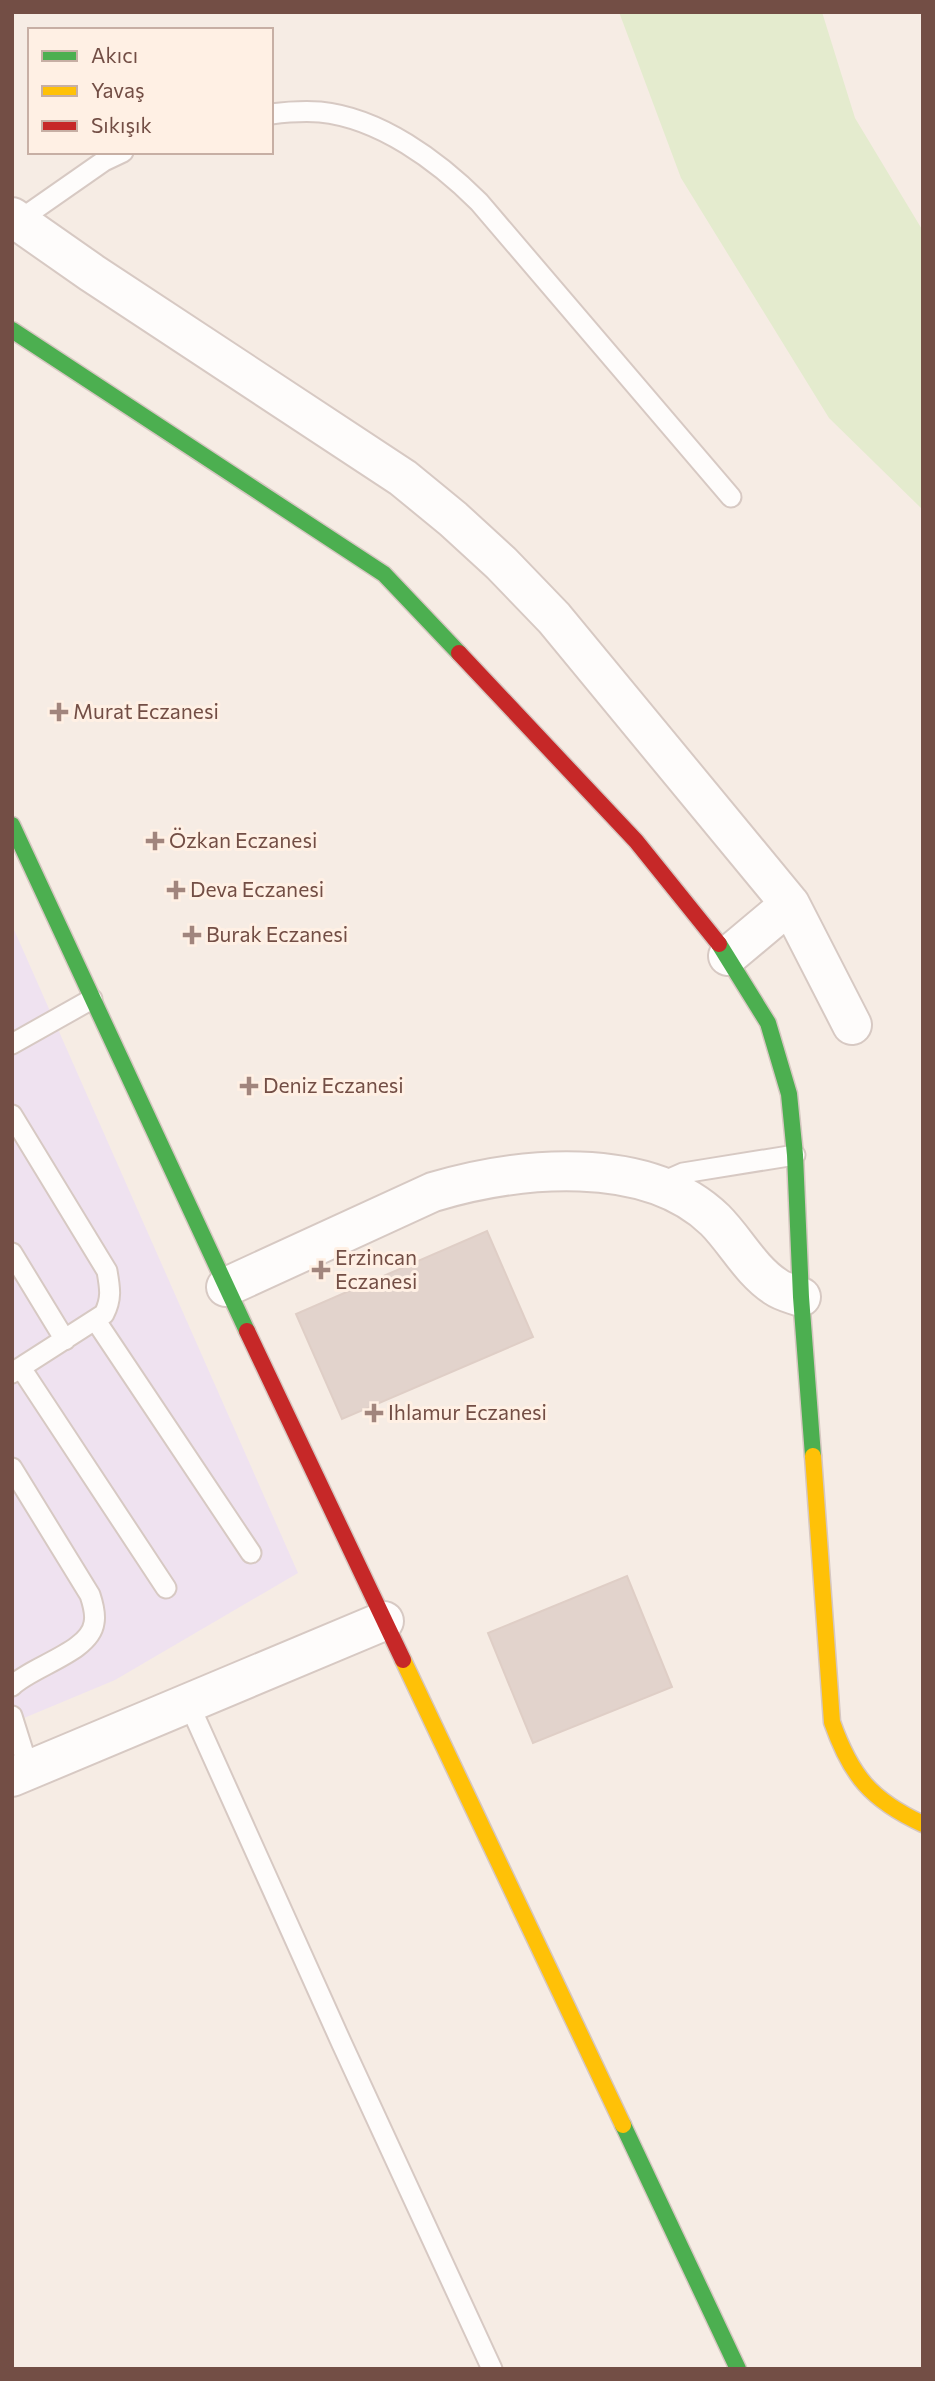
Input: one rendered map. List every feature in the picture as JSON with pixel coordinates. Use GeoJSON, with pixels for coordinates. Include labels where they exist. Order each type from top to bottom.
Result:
{"type":"FeatureCollection","features":[{"type":"Feature","properties":{"kind":"street"},"geometry":{"type":"LineString","coordinates":[[15,219],[92,273],[403,478],[501,563],[554,618],[790,904],[852,1025]]}},
{"type":"Feature","properties":{"kind":"street"},"geometry":{"type":"LineString","coordinates":[[12,330],[384,574],[636,841],[728,956],[768,1023],[789,1094],[832,1722],[845,1754],[870,1790],[883,1802],[923,1824]]}},
{"type":"Feature","properties":{"kind":"street"},"geometry":{"type":"LineString","coordinates":[[12,825],[226,1287],[738,2369]]}},
{"type":"Feature","properties":{"kind":"street"},"geometry":{"type":"LineString","coordinates":[[728,956],[790,904]]}},
{"type":"Feature","properties":{"kind":"street"},"geometry":{"type":"LineString","coordinates":[[226,1287],[433,1192],[469,1182],[517,1174],[572,1172],[632,1178],[658,1184],[682,1195],[715,1221],[760,1274],[777,1288],[801,1297]]}},
{"type":"Feature","properties":{"kind":"street"},"geometry":{"type":"LineString","coordinates":[[21,1773],[384,1621]]}},
{"type":"Feature","properties":{"kind":"lane"},"geometry":{"type":"LineString","coordinates":[[273,114],[321,112],[352,120],[410,145],[458,181],[479,202],[731,497]]}},
{"type":"Feature","properties":{"kind":"lane"},"geometry":{"type":"LineString","coordinates":[[15,219],[119,154]]}},
{"type":"Feature","properties":{"kind":"lane"},"geometry":{"type":"LineString","coordinates":[[12,1044],[92,999]]}},
{"type":"Feature","properties":{"kind":"lane"},"geometry":{"type":"LineString","coordinates":[[12,1115],[107,1271],[110,1290],[110,1302],[104,1314],[96,1321],[17,1370],[166,1588]]}},
{"type":"Feature","properties":{"kind":"lane"},"geometry":{"type":"LineString","coordinates":[[658,1184],[683,1173],[795,1154]]}},
{"type":"Feature","properties":{"kind":"lane"},"geometry":{"type":"LineString","coordinates":[[12,1253],[65,1340]]}},
{"type":"Feature","properties":{"kind":"lane"},"geometry":{"type":"LineString","coordinates":[[96,1321],[251,1553]]}},
{"type":"Feature","properties":{"kind":"lane"},"geometry":{"type":"LineString","coordinates":[[12,1468],[90,1595],[94,1613],[94,1626],[71,1651],[20,1678],[12,1686]]}},
{"type":"Feature","properties":{"kind":"lane"},"geometry":{"type":"LineString","coordinates":[[188,1704],[492,2369]]}},
{"type":"Feature","properties":{"kind":"lane"},"geometry":{"type":"LineString","coordinates":[[12,1716],[21,1773]]}},
{"type":"Feature","properties":{"kind":"shaded area"},"geometry":{"type":"Polygon","coordinates":[[[12,925],[298,1573],[115,1680],[12,1723],[12,925]]]}},
{"type":"Feature","properties":{"kind":"green space"},"geometry":{"type":"Polygon","coordinates":[[[619,12],[822,12],[855,118],[923,231],[923,510],[829,418],[681,178],[619,12]]]}},
{"type":"Feature","properties":{"kind":"building"},"geometry":{"type":"Polygon","coordinates":[[[487,1231],[533,1337],[342,1419],[296,1314],[487,1231]]]}},
{"type":"Feature","properties":{"kind":"building"},"geometry":{"type":"Polygon","coordinates":[[[627,1576],[672,1687],[533,1743],[488,1633],[627,1576]]]}},
{"type":"Feature","properties":{"kind":"traffic: fast"},"geometry":{"type":"LineString","coordinates":[[12,330],[384,574],[459,653]]}},
{"type":"Feature","properties":{"kind":"traffic: fast"},"geometry":{"type":"LineString","coordinates":[[12,825],[247,1331]]}},
{"type":"Feature","properties":{"kind":"traffic: fast"},"geometry":{"type":"LineString","coordinates":[[719,944],[768,1023],[789,1094],[813,1456]]}},
{"type":"Feature","properties":{"kind":"traffic: fast"},"geometry":{"type":"LineString","coordinates":[[623,2125],[738,2369]]}},
{"type":"Feature","properties":{"kind":"traffic: slow"},"geometry":{"type":"LineString","coordinates":[[813,1456],[832,1722],[847,1757],[865,1784],[890,1806],[923,1824]]}},
{"type":"Feature","properties":{"kind":"traffic: slow"},"geometry":{"type":"LineString","coordinates":[[403,1660],[623,2125]]}},
{"type":"Feature","properties":{"kind":"traffic: jam"},"geometry":{"type":"LineString","coordinates":[[459,653],[636,841],[719,944]]}},
{"type":"Feature","properties":{"kind":"traffic: jam"},"geometry":{"type":"LineString","coordinates":[[247,1331],[403,1660]]}},
{"type":"Feature","properties":{"kind":"place","name":"Murat Eczanesi"},"geometry":{"type":"Point","coordinates":[59,712]}},
{"type":"Feature","properties":{"kind":"place","name":"Özkan Eczanesi"},"geometry":{"type":"Point","coordinates":[155,841]}},
{"type":"Feature","properties":{"kind":"place","name":"Deva Eczanesi"},"geometry":{"type":"Point","coordinates":[176,890]}},
{"type":"Feature","properties":{"kind":"place","name":"Burak Eczanesi"},"geometry":{"type":"Point","coordinates":[192,935]}},
{"type":"Feature","properties":{"kind":"place","name":"Deniz Eczanesi"},"geometry":{"type":"Point","coordinates":[249,1086]}},
{"type":"Feature","properties":{"kind":"place","name":"Erzincan Eczanesi"},"geometry":{"type":"Point","coordinates":[321,1270]}},
{"type":"Feature","properties":{"kind":"place","name":"Ihlamur Eczanesi"},"geometry":{"type":"Point","coordinates":[374,1413]}}]}
